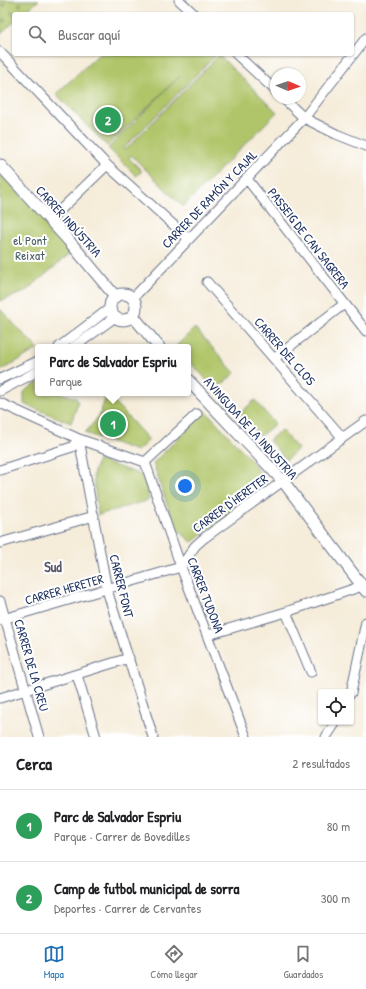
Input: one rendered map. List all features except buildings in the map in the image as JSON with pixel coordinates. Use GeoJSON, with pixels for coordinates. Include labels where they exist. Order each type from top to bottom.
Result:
{"type":"FeatureCollection","features":[{"type":"Feature","properties":{"kind":"street"},"geometry":{"type":"LineString","coordinates":[[179,0],[192,12]]}},
{"type":"Feature","properties":{"kind":"street","name":"CARRER DE RAMÓN Y CAJAL"},"geometry":{"type":"LineString","coordinates":[[354,53],[366,38]]}},
{"type":"Feature","properties":{"kind":"street"},"geometry":{"type":"LineString","coordinates":[[0,52],[107,165],[189,239]]}},
{"type":"Feature","properties":{"kind":"street"},"geometry":{"type":"LineString","coordinates":[[238,56],[270,85]]}},
{"type":"Feature","properties":{"kind":"street","name":"CARRER DE RAMÓN Y CAJAL"},"geometry":{"type":"LineString","coordinates":[[133,298],[304,118],[352,56]]}},
{"type":"Feature","properties":{"kind":"street"},"geometry":{"type":"LineString","coordinates":[[289,104],[304,118],[336,134],[366,146]]}},
{"type":"Feature","properties":{"kind":"street"},"geometry":{"type":"LineString","coordinates":[[50,220],[107,165]]}},
{"type":"Feature","properties":{"kind":"street","name":"CARRER INDÚSTRIA"},"geometry":{"type":"LineString","coordinates":[[0,166],[69,240],[115,296]]}},
{"type":"Feature","properties":{"kind":"street","name":"PASSEIG DE CAN SAGRERA"},"geometry":{"type":"LineString","coordinates":[[247,179],[366,331]]}},
{"type":"Feature","properties":{"kind":"street","name":"CARRER DEL CLOS"},"geometry":{"type":"LineString","coordinates":[[207,282],[275,358],[342,437]]}},
{"type":"Feature","properties":{"kind":"street"},"geometry":{"type":"LineString","coordinates":[[77,344],[112,313],[112,300],[115,296],[124,294],[133,298],[136,309],[133,316],[124,320],[112,313]]}},
{"type":"Feature","properties":{"kind":"street"},"geometry":{"type":"LineString","coordinates":[[275,358],[344,304]]}},
{"type":"Feature","properties":{"kind":"street"},"geometry":{"type":"LineString","coordinates":[[65,344],[112,313]]}},
{"type":"Feature","properties":{"kind":"street"},"geometry":{"type":"LineString","coordinates":[[133,316],[156,344]]}},
{"type":"Feature","properties":{"kind":"street"},"geometry":{"type":"LineString","coordinates":[[0,379],[35,362]]}},
{"type":"Feature","properties":{"kind":"street"},"geometry":{"type":"LineString","coordinates":[[0,387],[0,391],[35,373]]}},
{"type":"Feature","properties":{"kind":"street","name":"AVINGUDA DE LA INDUSTRIA"},"geometry":{"type":"LineString","coordinates":[[191,383],[283,481],[364,588]]}},
{"type":"Feature","properties":{"kind":"street"},"geometry":{"type":"LineString","coordinates":[[0,403],[80,438],[145,462],[197,414]]}},
{"type":"Feature","properties":{"kind":"street"},"geometry":{"type":"LineString","coordinates":[[283,481],[296,473],[342,437],[366,422]]}},
{"type":"Feature","properties":{"kind":"street"},"geometry":{"type":"LineString","coordinates":[[0,470],[72,447],[80,438]]}},
{"type":"Feature","properties":{"kind":"street","name":"CARRER FONT"},"geometry":{"type":"LineString","coordinates":[[80,438],[107,590],[129,658],[151,736]]}},
{"type":"Feature","properties":{"kind":"street","name":"CARRER TUDONA"},"geometry":{"type":"LineString","coordinates":[[145,462],[180,567],[208,635],[246,737]]}},
{"type":"Feature","properties":{"kind":"street","name":"CARRER D'HERETER"},"geometry":{"type":"LineString","coordinates":[[180,567],[195,546],[283,481]]}},
{"type":"Feature","properties":{"kind":"street"},"geometry":{"type":"LineString","coordinates":[[0,543],[94,516]]}},
{"type":"Feature","properties":{"kind":"street","name":"CARRER HERETER"},"geometry":{"type":"LineString","coordinates":[[3,620],[180,567]]}},
{"type":"Feature","properties":{"kind":"street"},"geometry":{"type":"LineString","coordinates":[[208,635],[364,588]]}},
{"type":"Feature","properties":{"kind":"street","name":"CARRER DE LA CREU"},"geometry":{"type":"LineString","coordinates":[[0,601],[3,620],[39,737]]}},
{"type":"Feature","properties":{"kind":"street"},"geometry":{"type":"LineString","coordinates":[[286,612],[311,672]]}},
{"type":"Feature","properties":{"kind":"street"},"geometry":{"type":"LineString","coordinates":[[352,689],[366,622]]}},
{"type":"Feature","properties":{"kind":"street"},"geometry":{"type":"LineString","coordinates":[[0,698],[129,658]]}},
{"type":"Feature","properties":{"kind":"street"},"geometry":{"type":"LineString","coordinates":[[77,675],[96,737]]}},
{"type":"Feature","properties":{"kind":"street"},"geometry":{"type":"LineString","coordinates":[[326,737],[334,725]]}},
{"type":"Feature","properties":{"kind":"green space"},"geometry":{"type":"Polygon","coordinates":[[[0,0],[39,0],[25,12],[12,12],[12,24],[1,34],[0,0]]]}},
{"type":"Feature","properties":{"kind":"green space"},"geometry":{"type":"Polygon","coordinates":[[[97,56],[215,56],[124,148],[125,150],[218,56],[220,56],[277,112],[183,207],[131,155],[129,158],[142,171],[136,176],[108,148],[180,76],[107,146],[56,94],[97,56]]]}},
{"type":"Feature","properties":{"kind":"green space","name":"el Pont Reixat"},"geometry":{"type":"Polygon","coordinates":[[[0,173],[74,250],[25,292],[0,301],[0,173]]]}},
{"type":"Feature","properties":{"kind":"green space"},"geometry":{"type":"Polygon","coordinates":[[[0,309],[35,346],[35,351],[0,371],[0,309]]]}},
{"type":"Feature","properties":{"kind":"green space"},"geometry":{"type":"Polygon","coordinates":[[[195,328],[235,373],[216,390],[191,363],[191,344],[178,344],[195,328]]]}},
{"type":"Feature","properties":{"kind":"green space"},"geometry":{"type":"Polygon","coordinates":[[[35,384],[35,396],[70,396],[76,398],[78,403],[71,423],[24,404],[24,392],[35,384]]]}},
{"type":"Feature","properties":{"kind":"green space"},"geometry":{"type":"Polygon","coordinates":[[[106,396],[109,396],[149,440],[137,451],[85,433],[99,416],[106,396]]]}},
{"type":"Feature","properties":{"kind":"green space"},"geometry":{"type":"Polygon","coordinates":[[[255,400],[275,424],[260,436],[239,414],[255,400]]]}},
{"type":"Feature","properties":{"kind":"green space"},"geometry":{"type":"Polygon","coordinates":[[[206,411],[252,461],[267,485],[192,542],[175,528],[153,463],[206,411]]]}},
{"type":"Feature","properties":{"kind":"green space"},"geometry":{"type":"Polygon","coordinates":[[[281,430],[298,449],[286,460],[269,440],[281,430]]]}},
{"type":"Feature","properties":{"kind":"green space"},"geometry":{"type":"Polygon","coordinates":[[[98,460],[142,475],[148,490],[149,500],[98,515],[93,475],[98,460]]]}},
{"type":"Feature","properties":{"kind":"place","name":"Camp de futbol municipal de sorra"},"geometry":{"type":"Point","coordinates":[108,120]}},
{"type":"Feature","properties":{"kind":"place","name":"Parc de Salvador Espriu"},"geometry":{"type":"Point","coordinates":[113,424]}},
{"type":"Feature","properties":{"kind":"district","name":"Sud"},"geometry":{"type":"Point","coordinates":[53,567]}}]}
